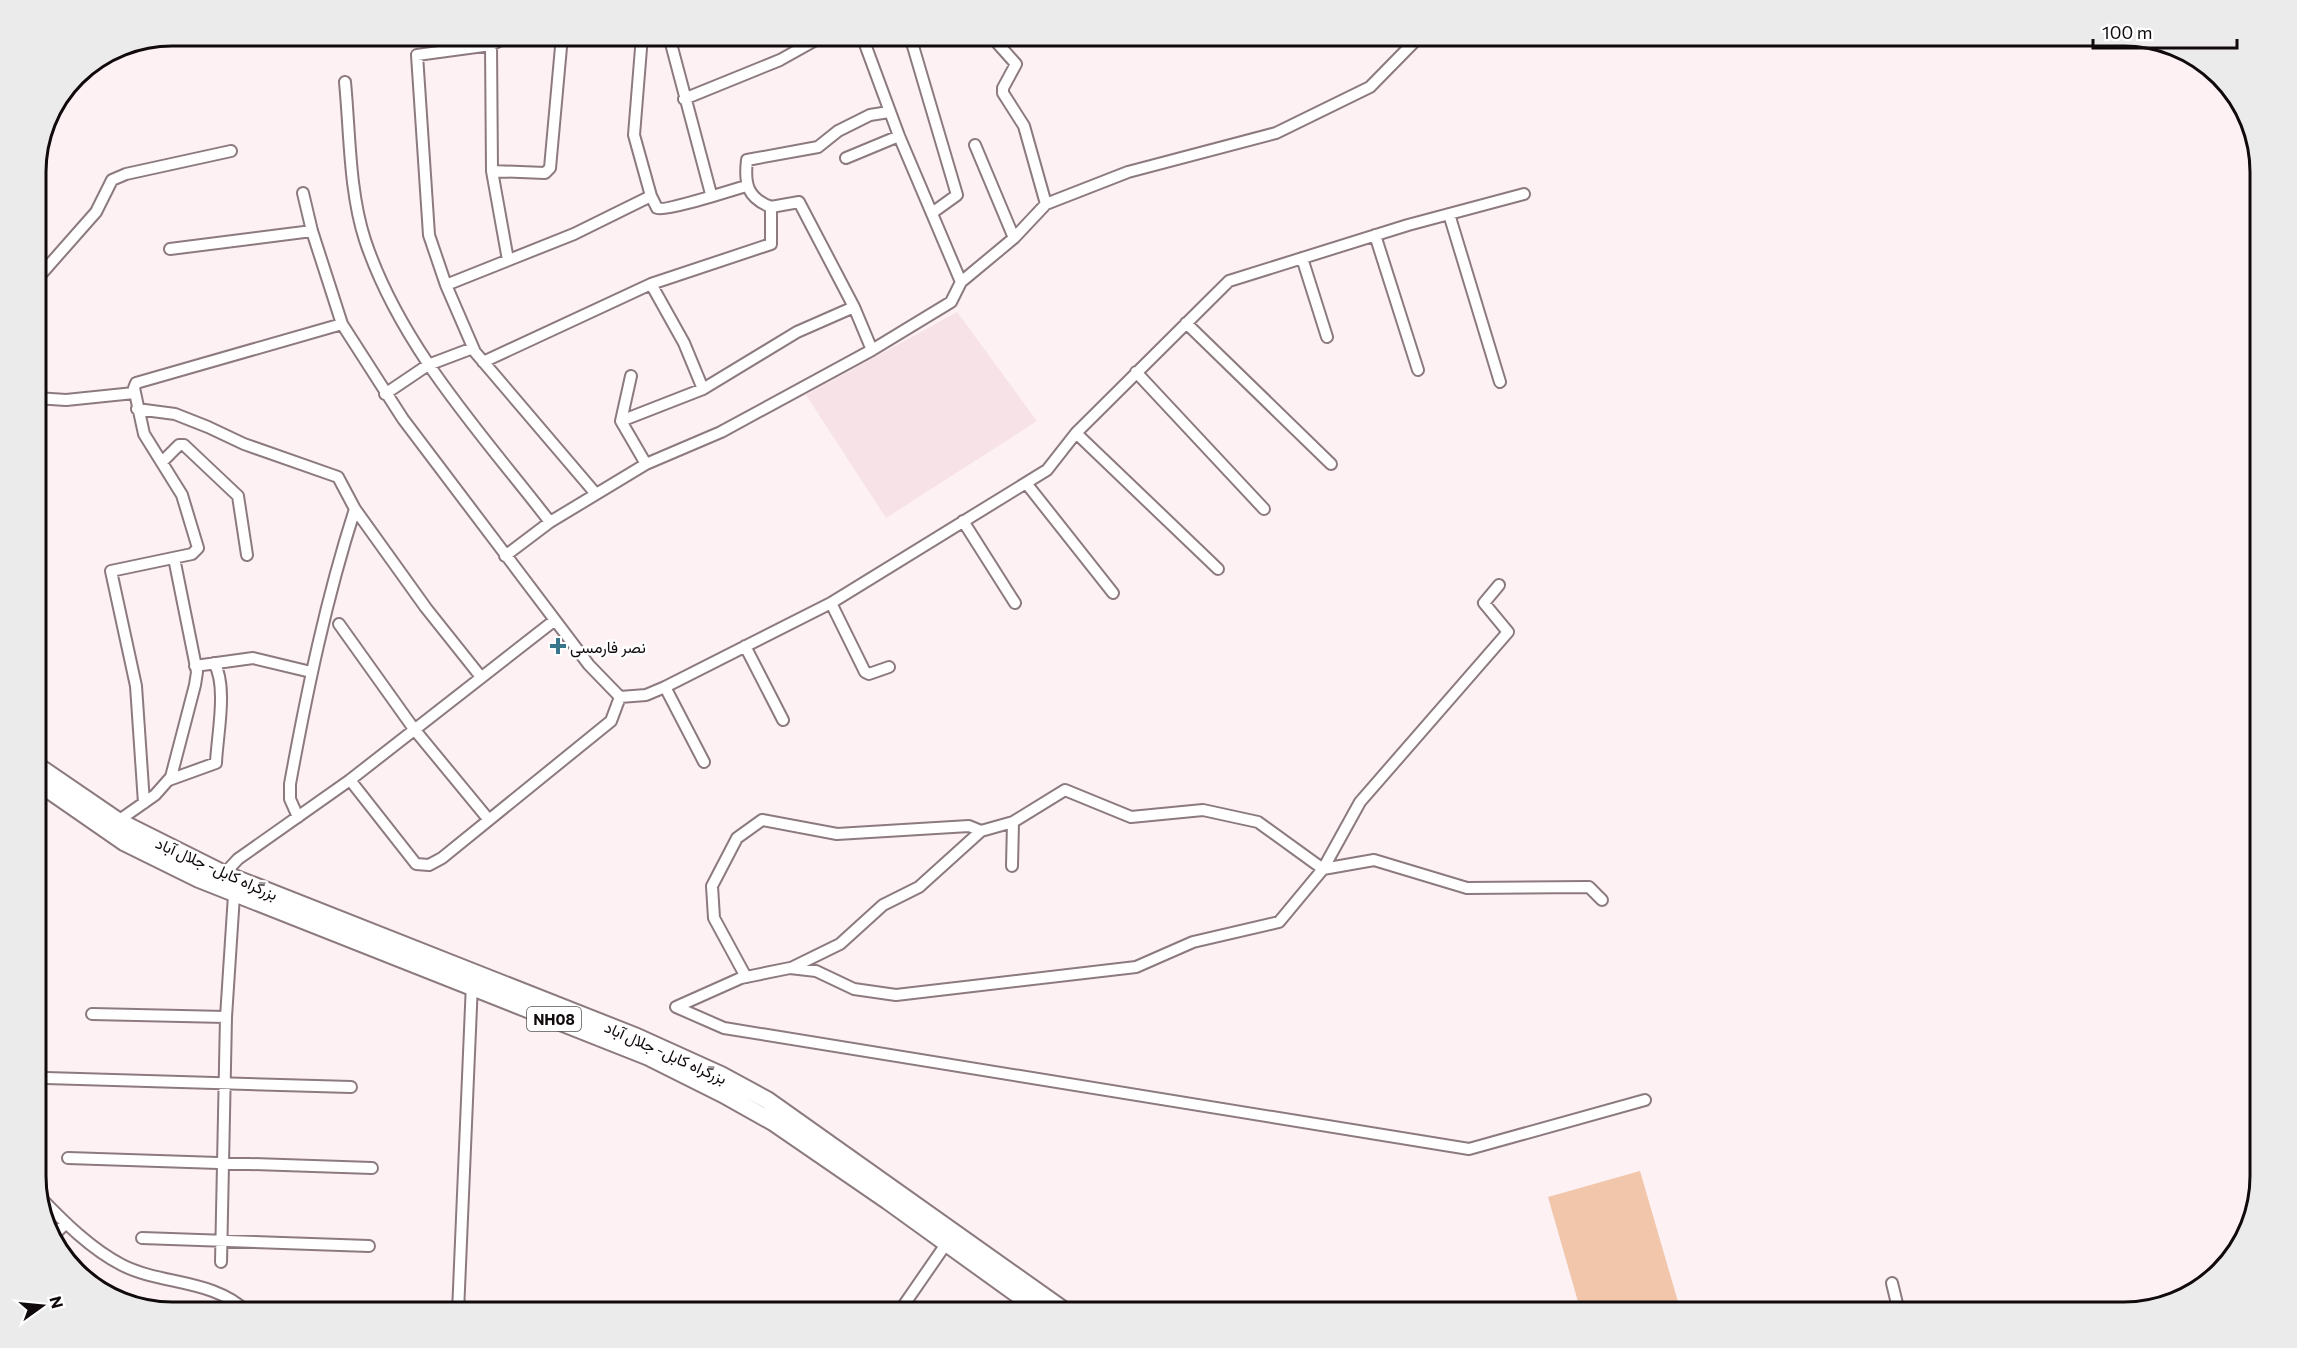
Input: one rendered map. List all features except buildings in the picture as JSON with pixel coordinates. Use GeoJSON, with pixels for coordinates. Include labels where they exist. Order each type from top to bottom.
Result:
{"type":"FeatureCollection","features":[{"type":"Feature","properties":{"kind":"highway","name":"بزرگراه کابل- جلال آباد"},"geometry":{"type":"LineString","coordinates":[[47,773],[118,821],[225,874],[649,1057],[723,1094],[782,1129],[1028,1302]]}},
{"type":"Feature","properties":{"kind":"highway","name":"بزرگراه کابل- جلال آباد"},"geometry":{"type":"LineString","coordinates":[[47,789],[124,842],[234,895],[637,1037],[721,1075],[759,1096],[1052,1302]]}},
{"type":"Feature","properties":{"kind":"street"},"geometry":{"type":"LineString","coordinates":[[484,46],[417,55],[429,235],[446,285],[473,348],[596,494]]}},
{"type":"Feature","properties":{"kind":"street"},"geometry":{"type":"LineString","coordinates":[[491,46],[492,171],[507,260]]}},
{"type":"Feature","properties":{"kind":"street"},"geometry":{"type":"LineString","coordinates":[[492,171],[545,172],[550,168],[561,46]]}},
{"type":"Feature","properties":{"kind":"street"},"geometry":{"type":"LineString","coordinates":[[641,46],[634,135],[651,196],[661,211],[711,194],[746,186]]}},
{"type":"Feature","properties":{"kind":"street"},"geometry":{"type":"LineString","coordinates":[[671,46],[711,194]]}},
{"type":"Feature","properties":{"kind":"street"},"geometry":{"type":"LineString","coordinates":[[684,99],[780,60],[805,46]]}},
{"type":"Feature","properties":{"kind":"street"},"geometry":{"type":"LineString","coordinates":[[866,46],[889,112],[961,282]]}},
{"type":"Feature","properties":{"kind":"street"},"geometry":{"type":"LineString","coordinates":[[913,46],[957,195],[932,213]]}},
{"type":"Feature","properties":{"kind":"street"},"geometry":{"type":"LineString","coordinates":[[1000,46],[1016,64],[1003,88],[1003,93],[1024,126],[1046,204]]}},
{"type":"Feature","properties":{"kind":"street"},"geometry":{"type":"LineString","coordinates":[[505,556],[550,522],[646,464],[721,432],[872,350],[951,302],[961,282],[1014,238],[1046,204],[1128,172],[1276,134],[1370,87],[1410,46]]}},
{"type":"Feature","properties":{"kind":"street"},"geometry":{"type":"LineString","coordinates":[[345,81],[357,203],[365,239],[382,284],[428,365],[550,522]]}},
{"type":"Feature","properties":{"kind":"street"},"geometry":{"type":"LineString","coordinates":[[872,350],[854,307],[799,202],[771,207],[750,195],[746,186],[747,160],[818,147],[838,131],[870,115],[889,112]]}},
{"type":"Feature","properties":{"kind":"street"},"geometry":{"type":"LineString","coordinates":[[846,158],[899,136]]}},
{"type":"Feature","properties":{"kind":"street"},"geometry":{"type":"LineString","coordinates":[[975,145],[1014,238]]}},
{"type":"Feature","properties":{"kind":"street"},"geometry":{"type":"LineString","coordinates":[[47,268],[96,212],[112,180],[126,174],[231,151]]}},
{"type":"Feature","properties":{"kind":"street"},"geometry":{"type":"LineString","coordinates":[[303,192],[312,231],[342,324],[385,394],[589,665],[620,698]]}},
{"type":"Feature","properties":{"kind":"street"},"geometry":{"type":"LineString","coordinates":[[620,698],[646,695],[665,687],[831,603],[1047,470],[1076,433],[1229,281],[1375,235],[1524,194]]}},
{"type":"Feature","properties":{"kind":"street"},"geometry":{"type":"LineString","coordinates":[[446,285],[574,234],[651,196]]}},
{"type":"Feature","properties":{"kind":"street"},"geometry":{"type":"LineString","coordinates":[[483,362],[651,284],[771,244],[771,207]]}},
{"type":"Feature","properties":{"kind":"street"},"geometry":{"type":"LineString","coordinates":[[1449,214],[1500,382]]}},
{"type":"Feature","properties":{"kind":"street"},"geometry":{"type":"LineString","coordinates":[[170,249],[312,231]]}},
{"type":"Feature","properties":{"kind":"street"},"geometry":{"type":"LineString","coordinates":[[1375,235],[1418,370]]}},
{"type":"Feature","properties":{"kind":"street"},"geometry":{"type":"LineString","coordinates":[[1302,258],[1327,337]]}},
{"type":"Feature","properties":{"kind":"street"},"geometry":{"type":"LineString","coordinates":[[651,284],[684,343],[703,388]]}},
{"type":"Feature","properties":{"kind":"street"},"geometry":{"type":"LineString","coordinates":[[621,421],[703,388],[797,333],[854,307]]}},
{"type":"Feature","properties":{"kind":"street"},"geometry":{"type":"LineString","coordinates":[[1186,323],[1331,464]]}},
{"type":"Feature","properties":{"kind":"street"},"geometry":{"type":"LineString","coordinates":[[144,803],[136,686],[111,571],[192,554],[198,548],[182,495],[144,434],[134,393],[136,383],[342,324]]}},
{"type":"Feature","properties":{"kind":"street"},"geometry":{"type":"LineString","coordinates":[[385,394],[428,365],[473,348]]}},
{"type":"Feature","properties":{"kind":"street"},"geometry":{"type":"LineString","coordinates":[[1136,372],[1264,509]]}},
{"type":"Feature","properties":{"kind":"street"},"geometry":{"type":"LineString","coordinates":[[632,376],[621,421],[646,464]]}},
{"type":"Feature","properties":{"kind":"street"},"geometry":{"type":"LineString","coordinates":[[47,399],[66,400],[134,393]]}},
{"type":"Feature","properties":{"kind":"street"},"geometry":{"type":"LineString","coordinates":[[137,409],[175,414],[244,444],[338,477],[343,481],[355,509],[426,608],[481,677]]}},
{"type":"Feature","properties":{"kind":"street"},"geometry":{"type":"LineString","coordinates":[[1076,433],[1218,569]]}},
{"type":"Feature","properties":{"kind":"street"},"geometry":{"type":"LineString","coordinates":[[162,462],[179,445],[184,445],[236,491],[247,555]]}},
{"type":"Feature","properties":{"kind":"street"},"geometry":{"type":"LineString","coordinates":[[1026,483],[1113,592]]}},
{"type":"Feature","properties":{"kind":"street"},"geometry":{"type":"LineString","coordinates":[[298,817],[290,799],[290,784],[311,672],[355,509]]}},
{"type":"Feature","properties":{"kind":"street"},"geometry":{"type":"LineString","coordinates":[[963,521],[1015,603]]}},
{"type":"Feature","properties":{"kind":"street"},"geometry":{"type":"LineString","coordinates":[[169,780],[195,685],[195,666],[174,558]]}},
{"type":"Feature","properties":{"kind":"street"},"geometry":{"type":"LineString","coordinates":[[790,968],[816,971],[854,989],[896,994],[1136,967],[1193,942],[1279,922],[1323,869],[1360,802],[1508,632],[1484,603],[1499,585]]}},
{"type":"Feature","properties":{"kind":"street"},"geometry":{"type":"LineString","coordinates":[[831,603],[865,672],[869,674],[890,667]]}},
{"type":"Feature","properties":{"kind":"street"},"geometry":{"type":"LineString","coordinates":[[225,874],[238,859],[350,780],[555,620]]}},
{"type":"Feature","properties":{"kind":"street"},"geometry":{"type":"LineString","coordinates":[[339,624],[414,729],[489,820]]}},
{"type":"Feature","properties":{"kind":"street"},"geometry":{"type":"LineString","coordinates":[[745,646],[783,720]]}},
{"type":"Feature","properties":{"kind":"street"},"geometry":{"type":"LineString","coordinates":[[195,666],[253,658],[311,672]]}},
{"type":"Feature","properties":{"kind":"street"},"geometry":{"type":"LineString","coordinates":[[118,821],[144,803],[169,780],[216,763],[221,705],[218,672],[214,663]]}},
{"type":"Feature","properties":{"kind":"street"},"geometry":{"type":"LineString","coordinates":[[665,687],[704,762]]}},
{"type":"Feature","properties":{"kind":"street"},"geometry":{"type":"LineString","coordinates":[[350,780],[419,866],[429,865],[442,858],[611,721],[620,698]]}},
{"type":"Feature","properties":{"kind":"street"},"geometry":{"type":"LineString","coordinates":[[1602,900],[1590,887],[1467,888],[1374,860],[1323,869],[1258,822],[1203,810],[1131,817],[1065,790],[1012,822],[981,831],[919,887],[884,905],[840,944],[790,968],[746,977],[676,1007],[724,1028],[1469,1149],[1645,1100]]}},
{"type":"Feature","properties":{"kind":"street"},"geometry":{"type":"LineString","coordinates":[[746,977],[714,918],[712,886],[737,837],[762,820],[837,834],[969,826],[981,831]]}},
{"type":"Feature","properties":{"kind":"street"},"geometry":{"type":"LineString","coordinates":[[1012,822],[1012,866]]}},
{"type":"Feature","properties":{"kind":"street"},"geometry":{"type":"LineString","coordinates":[[221,1262],[226,1017],[234,895]]}},
{"type":"Feature","properties":{"kind":"street"},"geometry":{"type":"LineString","coordinates":[[458,1302],[473,980]]}},
{"type":"Feature","properties":{"kind":"street"},"geometry":{"type":"LineString","coordinates":[[92,1014],[226,1017]]}},
{"type":"Feature","properties":{"kind":"street"},"geometry":{"type":"LineString","coordinates":[[47,1078],[351,1087]]}},
{"type":"Feature","properties":{"kind":"street"},"geometry":{"type":"LineString","coordinates":[[68,1158],[224,1161],[372,1168]]}},
{"type":"Feature","properties":{"kind":"street"},"geometry":{"type":"LineString","coordinates":[[51,1208],[66,1223],[123,1266],[216,1293],[231,1302]]}},
{"type":"Feature","properties":{"kind":"street"},"geometry":{"type":"LineString","coordinates":[[58,1231],[66,1223]]}},
{"type":"Feature","properties":{"kind":"street"},"geometry":{"type":"LineString","coordinates":[[142,1238],[369,1246]]}},
{"type":"Feature","properties":{"kind":"street"},"geometry":{"type":"LineString","coordinates":[[906,1302],[946,1245]]}},
{"type":"Feature","properties":{"kind":"street"},"geometry":{"type":"LineString","coordinates":[[1892,1283],[1897,1302]]}},
{"type":"Feature","properties":{"kind":"shaded area"},"geometry":{"type":"Polygon","coordinates":[[[957,312],[1037,421],[886,518],[806,395],[957,312]]]}},
{"type":"Feature","properties":{"kind":"shaded area"},"geometry":{"type":"Polygon","coordinates":[[[1640,1171],[1678,1302],[1578,1302],[1548,1197],[1640,1171]]]}},
{"type":"Feature","properties":{"kind":"place","name":"نصر فارمسی"},"geometry":{"type":"Point","coordinates":[558,646]}}]}
